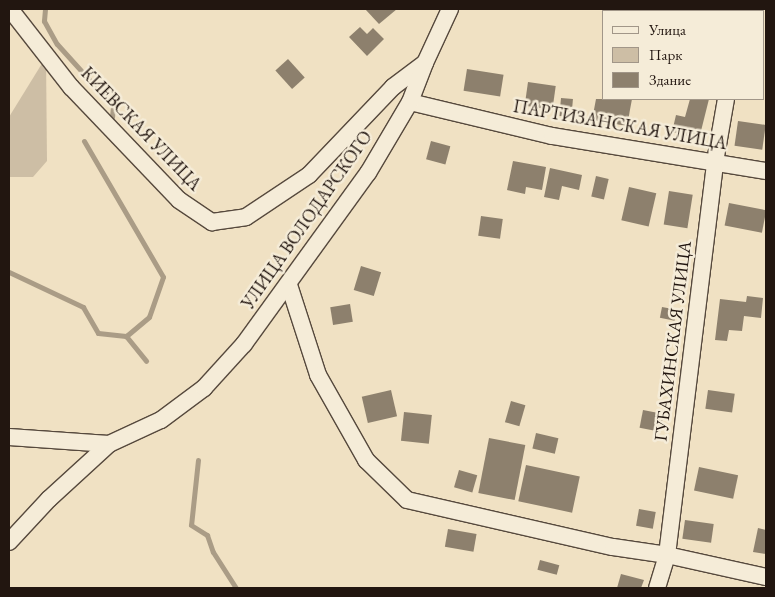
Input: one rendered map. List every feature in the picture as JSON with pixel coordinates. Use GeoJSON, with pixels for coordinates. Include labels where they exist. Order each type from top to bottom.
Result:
{"type":"FeatureCollection","features":[{"type":"Feature","properties":{"kind":"street","name":"КИЕВСКАЯ УЛИЦА"},"geometry":{"type":"LineString","coordinates":[[10,9],[71,87],[179,200],[212,222],[246,217],[309,176],[393,87],[425,63]]}},
{"type":"Feature","properties":{"kind":"street","name":"УЛИЦА ВОЛОДАРСКОГО"},"geometry":{"type":"LineString","coordinates":[[109,444],[161,420],[204,388],[244,344],[368,173],[410,102],[425,63],[450,9]]}},
{"type":"Feature","properties":{"kind":"street","name":"ГУБАХИНСКАЯ УЛИЦА"},"geometry":{"type":"LineString","coordinates":[[656,588],[667,556],[715,162],[726,100]]}},
{"type":"Feature","properties":{"kind":"street","name":"ПАРТИЗАНСКАЯ УЛИЦА"},"geometry":{"type":"LineString","coordinates":[[410,102],[552,136],[766,171]]}},
{"type":"Feature","properties":{"kind":"street"},"geometry":{"type":"LineString","coordinates":[[288,284],[318,375],[366,460],[407,500],[612,547],[667,556],[766,577]]}},
{"type":"Feature","properties":{"kind":"street"},"geometry":{"type":"LineString","coordinates":[[9,437],[109,444]]}},
{"type":"Feature","properties":{"kind":"street"},"geometry":{"type":"LineString","coordinates":[[9,542],[49,498],[109,444]]}},
{"type":"Feature","properties":{"kind":"green space"},"geometry":{"type":"Polygon","coordinates":[[[46,57],[47,161],[33,177],[9,177],[9,117],[46,57]]]}},
{"type":"Feature","properties":{"kind":"building"},"geometry":{"type":"Polygon","coordinates":[[[365,9],[397,9],[379,24],[365,9]]]}},
{"type":"Feature","properties":{"kind":"building"},"geometry":{"type":"Polygon","coordinates":[[[676,9],[709,9],[709,10],[676,9]]]}},
{"type":"Feature","properties":{"kind":"building"},"geometry":{"type":"Polygon","coordinates":[[[360,27],[367,34],[373,28],[384,39],[367,56],[349,37],[360,27]]]}},
{"type":"Feature","properties":{"kind":"building"},"geometry":{"type":"Polygon","coordinates":[[[288,59],[305,78],[292,89],[275,70],[288,59]]]}},
{"type":"Feature","properties":{"kind":"building"},"geometry":{"type":"Polygon","coordinates":[[[467,69],[504,75],[500,97],[464,91],[467,69]]]}},
{"type":"Feature","properties":{"kind":"building"},"geometry":{"type":"Polygon","coordinates":[[[528,82],[556,86],[552,110],[525,106],[528,82]]]}},
{"type":"Feature","properties":{"kind":"building"},"geometry":{"type":"Polygon","coordinates":[[[561,98],[573,99],[571,117],[559,116],[561,98]]]}},
{"type":"Feature","properties":{"kind":"building"},"geometry":{"type":"Polygon","coordinates":[[[596,99],[632,100],[627,126],[592,120],[596,99]]]}},
{"type":"Feature","properties":{"kind":"building"},"geometry":{"type":"Polygon","coordinates":[[[690,100],[709,100],[699,139],[672,132],[676,115],[685,117],[690,100]]]}},
{"type":"Feature","properties":{"kind":"building"},"geometry":{"type":"Polygon","coordinates":[[[738,121],[766,125],[762,150],[735,146],[738,121]]]}},
{"type":"Feature","properties":{"kind":"building"},"geometry":{"type":"Polygon","coordinates":[[[431,141],[450,146],[445,165],[426,159],[431,141]]]}},
{"type":"Feature","properties":{"kind":"building"},"geometry":{"type":"Polygon","coordinates":[[[513,161],[546,167],[542,190],[526,187],[525,194],[507,190],[513,161]]]}},
{"type":"Feature","properties":{"kind":"building"},"geometry":{"type":"Polygon","coordinates":[[[550,168],[582,175],[579,190],[562,186],[559,200],[544,197],[550,168]]]}},
{"type":"Feature","properties":{"kind":"building"},"geometry":{"type":"Polygon","coordinates":[[[596,176],[609,179],[604,199],[591,196],[596,176]]]}},
{"type":"Feature","properties":{"kind":"building"},"geometry":{"type":"Polygon","coordinates":[[[629,187],[656,193],[649,226],[621,220],[629,187]]]}},
{"type":"Feature","properties":{"kind":"building"},"geometry":{"type":"Polygon","coordinates":[[[669,191],[693,195],[687,228],[664,225],[669,191]]]}},
{"type":"Feature","properties":{"kind":"building"},"geometry":{"type":"Polygon","coordinates":[[[729,203],[766,210],[762,233],[725,226],[729,203]]]}},
{"type":"Feature","properties":{"kind":"building"},"geometry":{"type":"Polygon","coordinates":[[[481,216],[503,219],[500,239],[478,236],[481,216]]]}},
{"type":"Feature","properties":{"kind":"building"},"geometry":{"type":"Polygon","coordinates":[[[361,266],[381,272],[374,296],[354,290],[361,266]]]}},
{"type":"Feature","properties":{"kind":"building"},"geometry":{"type":"Polygon","coordinates":[[[747,296],[763,298],[761,318],[744,316],[742,331],[729,330],[727,341],[715,340],[720,299],[746,302],[747,296]]]}},
{"type":"Feature","properties":{"kind":"building"},"geometry":{"type":"Polygon","coordinates":[[[350,304],[353,322],[333,325],[330,307],[350,304]]]}},
{"type":"Feature","properties":{"kind":"building"},"geometry":{"type":"Polygon","coordinates":[[[662,307],[677,310],[675,321],[660,318],[662,307]]]}},
{"type":"Feature","properties":{"kind":"building"},"geometry":{"type":"Polygon","coordinates":[[[391,390],[397,416],[368,423],[362,397],[391,390]]]}},
{"type":"Feature","properties":{"kind":"building"},"geometry":{"type":"Polygon","coordinates":[[[708,390],[735,394],[732,413],[705,409],[708,390]]]}},
{"type":"Feature","properties":{"kind":"building"},"geometry":{"type":"Polygon","coordinates":[[[511,401],[525,405],[519,426],[505,422],[511,401]]]}},
{"type":"Feature","properties":{"kind":"building"},"geometry":{"type":"Polygon","coordinates":[[[643,410],[664,414],[660,432],[640,428],[643,410]]]}},
{"type":"Feature","properties":{"kind":"building"},"geometry":{"type":"Polygon","coordinates":[[[404,412],[432,415],[429,444],[401,441],[404,412]]]}},
{"type":"Feature","properties":{"kind":"building"},"geometry":{"type":"Polygon","coordinates":[[[536,433],[558,438],[555,454],[532,449],[536,433]]]}},
{"type":"Feature","properties":{"kind":"building"},"geometry":{"type":"Polygon","coordinates":[[[489,438],[525,445],[515,500],[478,493],[489,438]]]}},
{"type":"Feature","properties":{"kind":"building"},"geometry":{"type":"Polygon","coordinates":[[[526,465],[580,476],[572,513],[518,501],[526,465]]]}},
{"type":"Feature","properties":{"kind":"building"},"geometry":{"type":"Polygon","coordinates":[[[699,467],[738,475],[733,499],[694,490],[699,467]]]}},
{"type":"Feature","properties":{"kind":"building"},"geometry":{"type":"Polygon","coordinates":[[[459,470],[477,475],[472,493],[454,487],[459,470]]]}},
{"type":"Feature","properties":{"kind":"building"},"geometry":{"type":"Polygon","coordinates":[[[639,509],[656,512],[653,529],[636,526],[639,509]]]}},
{"type":"Feature","properties":{"kind":"building"},"geometry":{"type":"Polygon","coordinates":[[[685,520],[714,524],[711,543],[682,539],[685,520]]]}},
{"type":"Feature","properties":{"kind":"building"},"geometry":{"type":"Polygon","coordinates":[[[758,528],[766,530],[766,554],[753,552],[758,528]]]}},
{"type":"Feature","properties":{"kind":"building"},"geometry":{"type":"Polygon","coordinates":[[[448,529],[477,534],[473,552],[445,547],[448,529]]]}},
{"type":"Feature","properties":{"kind":"building"},"geometry":{"type":"Polygon","coordinates":[[[540,560],[559,565],[557,575],[537,570],[540,560]]]}},
{"type":"Feature","properties":{"kind":"building"},"geometry":{"type":"Polygon","coordinates":[[[621,574],[644,580],[641,588],[617,588],[621,574]]]}},
{"type":"Feature","properties":{"kind":"waterway"},"geometry":{"type":"LineString","coordinates":[[45,9],[44,21],[57,44],[113,106],[112,117]]}},
{"type":"Feature","properties":{"kind":"waterway"},"geometry":{"type":"LineString","coordinates":[[84,141],[163,277],[149,317],[126,336]]}},
{"type":"Feature","properties":{"kind":"waterway"},"geometry":{"type":"LineString","coordinates":[[9,272],[83,307],[98,333],[126,336],[146,361]]}},
{"type":"Feature","properties":{"kind":"waterway"},"geometry":{"type":"LineString","coordinates":[[198,460],[191,525],[207,535],[213,552],[236,588]]}}]}
